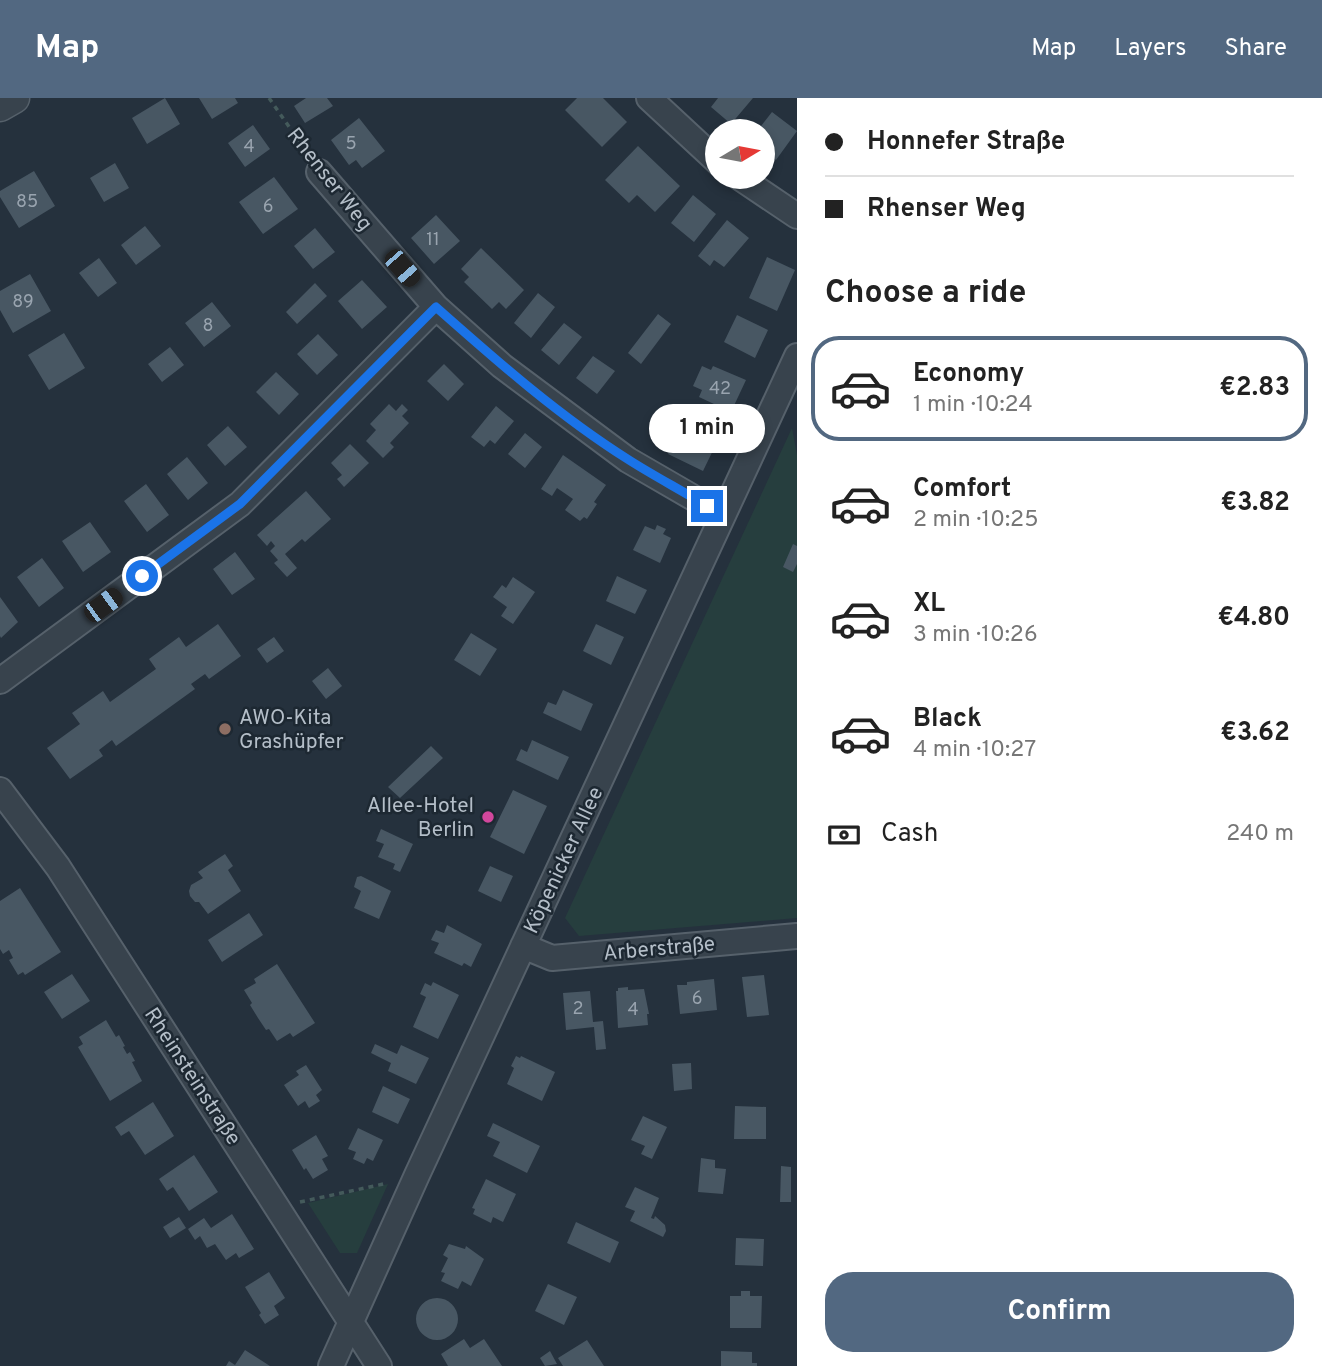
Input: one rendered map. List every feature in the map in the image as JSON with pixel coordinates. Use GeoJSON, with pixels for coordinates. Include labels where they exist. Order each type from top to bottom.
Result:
{"type":"FeatureCollection","features":[{"type":"Feature","properties":{"kind":"street"},"geometry":{"type":"LineString","coordinates":[[0,106],[14,98]]}},
{"type":"Feature","properties":{"kind":"street"},"geometry":{"type":"LineString","coordinates":[[649,98],[705,150]]}},
{"type":"Feature","properties":{"kind":"street","name":"Rhenser Weg"},"geometry":{"type":"LineString","coordinates":[[319,172],[436,307],[502,366],[628,460],[723,515]]}},
{"type":"Feature","properties":{"kind":"street"},"geometry":{"type":"LineString","coordinates":[[757,189],[797,216]]}},
{"type":"Feature","properties":{"kind":"street"},"geometry":{"type":"LineString","coordinates":[[0,681],[240,504],[436,307]]}},
{"type":"Feature","properties":{"kind":"street","name":"Köpenicker Allee"},"geometry":{"type":"LineString","coordinates":[[331,1366],[797,356]]}},
{"type":"Feature","properties":{"kind":"street","name":"Rheinsteinstraße"},"geometry":{"type":"LineString","coordinates":[[0,790],[58,867],[379,1366]]}},
{"type":"Feature","properties":{"kind":"street","name":"Arberstraße"},"geometry":{"type":"LineString","coordinates":[[523,946],[552,958],[797,936]]}},
{"type":"Feature","properties":{"kind":"path","name":"Rhenser Weg"},"geometry":{"type":"LineString","coordinates":[[270,98],[319,172]]}},
{"type":"Feature","properties":{"kind":"path"},"geometry":{"type":"LineString","coordinates":[[277,1207],[390,1182],[410,1191]]}},
{"type":"Feature","properties":{"kind":"green space"},"geometry":{"type":"Polygon","coordinates":[[[792,428],[797,455],[797,918],[579,936],[565,918],[792,428]]]}},
{"type":"Feature","properties":{"kind":"green space"},"geometry":{"type":"Polygon","coordinates":[[[388,1184],[357,1253],[340,1253],[308,1203],[388,1184]]]}},
{"type":"Feature","properties":{"kind":"building"},"geometry":{"type":"Polygon","coordinates":[[[165,98],[180,124],[147,144],[132,118],[165,98]]]}},
{"type":"Feature","properties":{"kind":"building"},"geometry":{"type":"Polygon","coordinates":[[[199,98],[235,98],[238,103],[212,119],[199,98]]]}},
{"type":"Feature","properties":{"kind":"building"},"geometry":{"type":"Polygon","coordinates":[[[306,98],[327,98],[333,106],[305,123],[294,106],[306,98]]]}},
{"type":"Feature","properties":{"kind":"building"},"geometry":{"type":"Polygon","coordinates":[[[577,98],[603,98],[627,122],[602,147],[565,110],[577,98]]]}},
{"type":"Feature","properties":{"kind":"building"},"geometry":{"type":"Polygon","coordinates":[[[718,98],[753,98],[735,119],[725,119],[711,107],[718,98]]]}},
{"type":"Feature","properties":{"kind":"building"},"geometry":{"type":"Polygon","coordinates":[[[772,112],[797,131],[776,160],[775,119],[766,119],[772,112]]]}},
{"type":"Feature","properties":{"kind":"building"},"geometry":{"type":"Polygon","coordinates":[[[359,118],[385,151],[362,168],[356,160],[349,165],[331,140],[359,118]]]}},
{"type":"Feature","properties":{"kind":"building"},"geometry":{"type":"Polygon","coordinates":[[[253,125],[270,149],[245,167],[228,143],[253,125]]]}},
{"type":"Feature","properties":{"kind":"building"},"geometry":{"type":"Polygon","coordinates":[[[638,146],[680,186],[655,212],[637,195],[629,203],[605,180],[638,146]]]}},
{"type":"Feature","properties":{"kind":"building"},"geometry":{"type":"Polygon","coordinates":[[[115,163],[129,188],[104,202],[90,178],[115,163]]]}},
{"type":"Feature","properties":{"kind":"building"},"geometry":{"type":"Polygon","coordinates":[[[34,171],[55,206],[19,228],[0,197],[0,191],[34,171]]]}},
{"type":"Feature","properties":{"kind":"building"},"geometry":{"type":"Polygon","coordinates":[[[274,177],[298,209],[263,234],[239,202],[274,177]]]}},
{"type":"Feature","properties":{"kind":"building"},"geometry":{"type":"Polygon","coordinates":[[[693,195],[716,214],[694,242],[671,223],[693,195]]]}},
{"type":"Feature","properties":{"kind":"building"},"geometry":{"type":"Polygon","coordinates":[[[436,215],[460,241],[434,264],[411,238],[436,215]]]}},
{"type":"Feature","properties":{"kind":"building"},"geometry":{"type":"Polygon","coordinates":[[[727,220],[749,238],[724,267],[714,260],[710,266],[698,256],[727,220]]]}},
{"type":"Feature","properties":{"kind":"building"},"geometry":{"type":"Polygon","coordinates":[[[145,226],[161,246],[136,265],[121,245],[145,226]]]}},
{"type":"Feature","properties":{"kind":"building"},"geometry":{"type":"Polygon","coordinates":[[[315,228],[335,252],[313,269],[294,246],[315,228]]]}},
{"type":"Feature","properties":{"kind":"building"},"geometry":{"type":"Polygon","coordinates":[[[481,248],[524,290],[506,309],[499,302],[492,309],[464,282],[469,277],[461,269],[481,248]]]}},
{"type":"Feature","properties":{"kind":"building"},"geometry":{"type":"Polygon","coordinates":[[[767,257],[795,270],[777,311],[749,298],[767,257]]]}},
{"type":"Feature","properties":{"kind":"building"},"geometry":{"type":"Polygon","coordinates":[[[99,258],[117,283],[98,297],[79,273],[99,258]]]}},
{"type":"Feature","properties":{"kind":"building"},"geometry":{"type":"Polygon","coordinates":[[[30,274],[51,311],[13,333],[0,310],[0,291],[30,274]]]}},
{"type":"Feature","properties":{"kind":"building"},"geometry":{"type":"Polygon","coordinates":[[[362,280],[387,307],[362,329],[338,301],[362,280]]]}},
{"type":"Feature","properties":{"kind":"building"},"geometry":{"type":"Polygon","coordinates":[[[315,283],[327,296],[297,324],[286,312],[315,283]]]}},
{"type":"Feature","properties":{"kind":"building"},"geometry":{"type":"Polygon","coordinates":[[[538,293],[555,307],[531,338],[514,323],[538,293]]]}},
{"type":"Feature","properties":{"kind":"building"},"geometry":{"type":"Polygon","coordinates":[[[212,302],[231,326],[204,347],[185,323],[212,302]]]}},
{"type":"Feature","properties":{"kind":"building"},"geometry":{"type":"Polygon","coordinates":[[[658,314],[671,324],[641,364],[628,353],[658,314]]]}},
{"type":"Feature","properties":{"kind":"building"},"geometry":{"type":"Polygon","coordinates":[[[737,315],[768,330],[755,358],[724,342],[737,315]]]}},
{"type":"Feature","properties":{"kind":"building"},"geometry":{"type":"Polygon","coordinates":[[[564,323],[582,337],[559,365],[541,350],[564,323]]]}},
{"type":"Feature","properties":{"kind":"building"},"geometry":{"type":"Polygon","coordinates":[[[64,333],[85,368],[49,390],[28,355],[64,333]]]}},
{"type":"Feature","properties":{"kind":"building"},"geometry":{"type":"Polygon","coordinates":[[[318,334],[338,355],[317,375],[297,354],[318,334]]]}},
{"type":"Feature","properties":{"kind":"building"},"geometry":{"type":"Polygon","coordinates":[[[170,347],[184,365],[162,382],[148,364],[170,347]]]}},
{"type":"Feature","properties":{"kind":"building"},"geometry":{"type":"Polygon","coordinates":[[[593,356],[615,371],[597,394],[576,378],[593,356]]]}},
{"type":"Feature","properties":{"kind":"building"},"geometry":{"type":"Polygon","coordinates":[[[444,364],[464,384],[448,401],[427,381],[444,364]]]}},
{"type":"Feature","properties":{"kind":"building"},"geometry":{"type":"Polygon","coordinates":[[[702,366],[711,370],[713,366],[746,380],[731,412],[699,397],[702,390],[693,386],[702,366]]]}},
{"type":"Feature","properties":{"kind":"building"},"geometry":{"type":"Polygon","coordinates":[[[276,372],[299,394],[279,415],[256,392],[276,372]]]}},
{"type":"Feature","properties":{"kind":"building"},"geometry":{"type":"Polygon","coordinates":[[[389,404],[396,411],[402,404],[408,410],[402,416],[409,423],[390,443],[394,447],[383,458],[366,441],[376,430],[370,424],[389,404]]]}},
{"type":"Feature","properties":{"kind":"building"},"geometry":{"type":"Polygon","coordinates":[[[496,406],[514,421],[495,444],[490,440],[484,447],[471,437],[496,406]]]}},
{"type":"Feature","properties":{"kind":"building"},"geometry":{"type":"Polygon","coordinates":[[[685,421],[695,426],[698,422],[721,434],[703,471],[668,454],[685,421]]]}},
{"type":"Feature","properties":{"kind":"building"},"geometry":{"type":"Polygon","coordinates":[[[228,426],[247,447],[225,466],[207,445],[228,426]]]}},
{"type":"Feature","properties":{"kind":"building"},"geometry":{"type":"Polygon","coordinates":[[[525,433],[542,447],[525,468],[508,454],[525,433]]]}},
{"type":"Feature","properties":{"kind":"building"},"geometry":{"type":"Polygon","coordinates":[[[350,444],[369,463],[344,487],[337,479],[342,475],[331,463],[350,444]]]}},
{"type":"Feature","properties":{"kind":"building"},"geometry":{"type":"Polygon","coordinates":[[[563,455],[606,485],[594,502],[597,504],[587,519],[584,517],[580,521],[565,510],[573,499],[557,488],[552,496],[541,489],[563,455]]]}},
{"type":"Feature","properties":{"kind":"building"},"geometry":{"type":"Polygon","coordinates":[[[187,457],[208,483],[188,500],[167,474],[187,457]]]}},
{"type":"Feature","properties":{"kind":"building"},"geometry":{"type":"Polygon","coordinates":[[[146,484],[169,515],[147,532],[124,501],[146,484]]]}},
{"type":"Feature","properties":{"kind":"building"},"geometry":{"type":"Polygon","coordinates":[[[306,491],[331,519],[305,542],[302,539],[285,554],[297,568],[287,577],[274,563],[278,560],[270,551],[275,546],[271,541],[267,546],[257,535],[306,491]]]}},
{"type":"Feature","properties":{"kind":"building"},"geometry":{"type":"Polygon","coordinates":[[[90,522],[111,552],[83,572],[62,541],[90,522]]]}},
{"type":"Feature","properties":{"kind":"building"},"geometry":{"type":"Polygon","coordinates":[[[657,525],[666,529],[663,534],[671,538],[660,563],[633,550],[645,526],[655,530],[657,525]]]}},
{"type":"Feature","properties":{"kind":"building"},"geometry":{"type":"Polygon","coordinates":[[[793,544],[797,546],[797,564],[793,572],[783,567],[793,544]]]}},
{"type":"Feature","properties":{"kind":"building"},"geometry":{"type":"Polygon","coordinates":[[[235,552],[255,579],[232,595],[213,569],[235,552]]]}},
{"type":"Feature","properties":{"kind":"building"},"geometry":{"type":"Polygon","coordinates":[[[42,558],[64,588],[39,607],[17,577],[42,558]]]}},
{"type":"Feature","properties":{"kind":"building"},"geometry":{"type":"Polygon","coordinates":[[[617,576],[647,590],[635,614],[606,601],[617,576]]]}},
{"type":"Feature","properties":{"kind":"building"},"geometry":{"type":"Polygon","coordinates":[[[513,577],[535,592],[513,624],[501,616],[507,607],[493,597],[502,585],[506,588],[513,577]]]}},
{"type":"Feature","properties":{"kind":"building"},"geometry":{"type":"Polygon","coordinates":[[[0,597],[18,622],[1,638],[0,636],[0,597]]]}},
{"type":"Feature","properties":{"kind":"building"},"geometry":{"type":"Polygon","coordinates":[[[218,624],[241,656],[209,679],[205,674],[191,684],[195,689],[116,746],[112,740],[99,750],[103,756],[70,779],[47,748],[80,724],[72,713],[103,691],[110,702],[156,669],[149,659],[179,637],[186,647],[218,624]]]}},
{"type":"Feature","properties":{"kind":"building"},"geometry":{"type":"Polygon","coordinates":[[[596,624],[624,637],[611,665],[583,651],[596,624]]]}},
{"type":"Feature","properties":{"kind":"building"},"geometry":{"type":"Polygon","coordinates":[[[471,633],[497,649],[480,676],[454,660],[471,633]]]}},
{"type":"Feature","properties":{"kind":"building"},"geometry":{"type":"Polygon","coordinates":[[[274,637],[284,651],[267,663],[257,649],[274,637]]]}},
{"type":"Feature","properties":{"kind":"building"},"geometry":{"type":"Polygon","coordinates":[[[328,668],[342,686],[326,699],[312,681],[328,668]]]}},
{"type":"Feature","properties":{"kind":"building"},"geometry":{"type":"Polygon","coordinates":[[[563,690],[593,704],[581,731],[543,713],[548,702],[556,705],[563,690]]]}},
{"type":"Feature","properties":{"kind":"building"},"geometry":{"type":"Polygon","coordinates":[[[532,740],[569,757],[558,780],[516,760],[521,749],[527,752],[532,740]]]}},
{"type":"Feature","properties":{"kind":"building"},"geometry":{"type":"Polygon","coordinates":[[[431,746],[443,758],[400,798],[388,787],[431,746]]]}},
{"type":"Feature","properties":{"kind":"building"},"geometry":{"type":"Polygon","coordinates":[[[513,790],[547,806],[524,854],[490,837],[513,790]]]}},
{"type":"Feature","properties":{"kind":"building"},"geometry":{"type":"Polygon","coordinates":[[[381,829],[413,844],[400,872],[393,869],[395,864],[378,857],[384,844],[376,841],[381,829]]]}},
{"type":"Feature","properties":{"kind":"building"},"geometry":{"type":"Polygon","coordinates":[[[225,854],[233,866],[228,870],[241,891],[208,914],[199,902],[195,902],[190,896],[189,891],[191,885],[203,878],[198,872],[225,854]]]}},
{"type":"Feature","properties":{"kind":"building"},"geometry":{"type":"Polygon","coordinates":[[[490,866],[513,876],[501,902],[478,891],[490,866]]]}},
{"type":"Feature","properties":{"kind":"building"},"geometry":{"type":"Polygon","coordinates":[[[361,876],[391,891],[379,919],[354,908],[361,891],[354,887],[357,877],[361,876]]]}},
{"type":"Feature","properties":{"kind":"building"},"geometry":{"type":"Polygon","coordinates":[[[20,888],[61,952],[25,975],[23,972],[18,975],[9,960],[13,958],[9,950],[3,954],[0,949],[0,901],[20,888]]]}},
{"type":"Feature","properties":{"kind":"building"},"geometry":{"type":"Polygon","coordinates":[[[249,913],[263,935],[222,962],[208,940],[249,913]]]}},
{"type":"Feature","properties":{"kind":"building"},"geometry":{"type":"Polygon","coordinates":[[[447,925],[482,944],[471,967],[464,963],[462,966],[434,953],[439,943],[431,940],[436,930],[444,933],[447,925]]]}},
{"type":"Feature","properties":{"kind":"building"},"geometry":{"type":"Polygon","coordinates":[[[277,964],[315,1023],[293,1037],[290,1033],[277,1041],[258,1018],[244,990],[256,983],[254,979],[277,964]]]}},
{"type":"Feature","properties":{"kind":"building"},"geometry":{"type":"Polygon","coordinates":[[[72,974],[90,1001],[62,1019],[44,992],[72,974]]]}},
{"type":"Feature","properties":{"kind":"building"},"geometry":{"type":"Polygon","coordinates":[[[764,975],[769,1015],[747,1017],[742,977],[764,975]]]}},
{"type":"Feature","properties":{"kind":"building"},"geometry":{"type":"Polygon","coordinates":[[[714,979],[717,1010],[680,1014],[677,985],[714,979]]]}},
{"type":"Feature","properties":{"kind":"building"},"geometry":{"type":"Polygon","coordinates":[[[433,982],[459,995],[438,1039],[413,1027],[426,997],[420,994],[425,983],[431,986],[433,982]]]}},
{"type":"Feature","properties":{"kind":"building"},"geometry":{"type":"Polygon","coordinates":[[[628,987],[628,990],[644,989],[649,1014],[648,1025],[618,1028],[616,991],[618,988],[628,987]]]}},
{"type":"Feature","properties":{"kind":"building"},"geometry":{"type":"Polygon","coordinates":[[[590,991],[593,1022],[603,1021],[606,1049],[596,1050],[594,1027],[566,1030],[563,993],[590,991]]]}},
{"type":"Feature","properties":{"kind":"building"},"geometry":{"type":"Polygon","coordinates":[[[106,1020],[116,1037],[119,1035],[127,1054],[130,1052],[142,1081],[110,1101],[78,1047],[83,1044],[79,1037],[106,1020]]]}},
{"type":"Feature","properties":{"kind":"building"},"geometry":{"type":"Polygon","coordinates":[[[375,1044],[397,1054],[401,1045],[429,1058],[416,1084],[388,1071],[391,1063],[371,1053],[375,1044]]]}},
{"type":"Feature","properties":{"kind":"building"},"geometry":{"type":"Polygon","coordinates":[[[516,1056],[555,1072],[542,1101],[507,1084],[516,1056]]]}},
{"type":"Feature","properties":{"kind":"building"},"geometry":{"type":"Polygon","coordinates":[[[691,1063],[692,1089],[674,1091],[672,1064],[691,1063]]]}},
{"type":"Feature","properties":{"kind":"building"},"geometry":{"type":"Polygon","coordinates":[[[306,1065],[322,1090],[316,1095],[320,1101],[309,1108],[305,1101],[298,1106],[284,1085],[299,1075],[296,1071],[306,1065]]]}},
{"type":"Feature","properties":{"kind":"building"},"geometry":{"type":"Polygon","coordinates":[[[383,1086],[410,1099],[398,1124],[372,1112],[383,1086]]]}},
{"type":"Feature","properties":{"kind":"building"},"geometry":{"type":"Polygon","coordinates":[[[153,1102],[174,1136],[145,1155],[129,1131],[121,1136],[115,1127],[153,1102]]]}},
{"type":"Feature","properties":{"kind":"building"},"geometry":{"type":"Polygon","coordinates":[[[735,1106],[766,1107],[766,1139],[734,1139],[735,1106]]]}},
{"type":"Feature","properties":{"kind":"building"},"geometry":{"type":"Polygon","coordinates":[[[643,1116],[667,1127],[652,1159],[641,1154],[645,1146],[631,1140],[643,1116]]]}},
{"type":"Feature","properties":{"kind":"building"},"geometry":{"type":"Polygon","coordinates":[[[493,1123],[540,1146],[527,1173],[493,1156],[500,1142],[487,1136],[493,1123]]]}},
{"type":"Feature","properties":{"kind":"building"},"geometry":{"type":"Polygon","coordinates":[[[358,1128],[383,1140],[373,1161],[367,1158],[364,1164],[353,1159],[356,1152],[348,1149],[358,1128]]]}},
{"type":"Feature","properties":{"kind":"building"},"geometry":{"type":"Polygon","coordinates":[[[316,1135],[328,1156],[322,1159],[328,1170],[313,1179],[292,1150],[316,1135]]]}},
{"type":"Feature","properties":{"kind":"building"},"geometry":{"type":"Polygon","coordinates":[[[194,1155],[218,1192],[189,1211],[173,1187],[167,1191],[159,1179],[194,1155]]]}},
{"type":"Feature","properties":{"kind":"building"},"geometry":{"type":"Polygon","coordinates":[[[701,1158],[715,1160],[715,1168],[726,1169],[723,1194],[698,1192],[701,1158]]]}},
{"type":"Feature","properties":{"kind":"building"},"geometry":{"type":"Polygon","coordinates":[[[781,1166],[791,1167],[791,1202],[780,1202],[781,1166]]]}},
{"type":"Feature","properties":{"kind":"building"},"geometry":{"type":"Polygon","coordinates":[[[486,1179],[516,1194],[503,1222],[493,1217],[491,1223],[473,1214],[475,1209],[472,1208],[486,1179]]]}},
{"type":"Feature","properties":{"kind":"building"},"geometry":{"type":"Polygon","coordinates":[[[635,1187],[659,1198],[651,1218],[654,1219],[655,1216],[665,1225],[663,1237],[630,1221],[635,1211],[625,1207],[635,1187]]]}},
{"type":"Feature","properties":{"kind":"building"},"geometry":{"type":"Polygon","coordinates":[[[232,1214],[254,1249],[239,1258],[236,1253],[226,1260],[215,1244],[207,1248],[200,1236],[195,1240],[188,1229],[204,1218],[211,1228],[232,1214]]]}},
{"type":"Feature","properties":{"kind":"building"},"geometry":{"type":"Polygon","coordinates":[[[179,1217],[186,1228],[170,1238],[163,1227],[179,1217]]]}},
{"type":"Feature","properties":{"kind":"building"},"geometry":{"type":"Polygon","coordinates":[[[576,1222],[619,1242],[610,1263],[567,1243],[576,1222]]]}},
{"type":"Feature","properties":{"kind":"building"},"geometry":{"type":"Polygon","coordinates":[[[736,1238],[764,1239],[763,1266],[735,1265],[736,1238]]]}},
{"type":"Feature","properties":{"kind":"building"},"geometry":{"type":"Polygon","coordinates":[[[449,1244],[465,1249],[466,1246],[484,1259],[471,1286],[462,1281],[458,1289],[441,1281],[445,1273],[441,1272],[448,1258],[443,1255],[449,1244]]]}},
{"type":"Feature","properties":{"kind":"building"},"geometry":{"type":"Polygon","coordinates":[[[269,1272],[285,1298],[274,1306],[279,1315],[265,1324],[245,1287],[269,1272]]]}},
{"type":"Feature","properties":{"kind":"building"},"geometry":{"type":"Polygon","coordinates":[[[548,1284],[577,1297],[564,1325],[535,1311],[548,1284]]]}},
{"type":"Feature","properties":{"kind":"building"},"geometry":{"type":"Polygon","coordinates":[[[741,1291],[750,1291],[750,1296],[762,1296],[761,1328],[730,1328],[730,1296],[741,1296],[741,1291]]]}},
{"type":"Feature","properties":{"kind":"building"},"geometry":{"type":"Polygon","coordinates":[[[437,1298],[452,1304],[458,1319],[452,1334],[437,1340],[422,1334],[416,1319],[422,1304],[437,1298]]]}},
{"type":"Feature","properties":{"kind":"building"},"geometry":{"type":"Polygon","coordinates":[[[464,1339],[470,1348],[484,1339],[502,1366],[448,1366],[441,1354],[464,1339]]]}},
{"type":"Feature","properties":{"kind":"building"},"geometry":{"type":"Polygon","coordinates":[[[587,1340],[604,1366],[563,1366],[558,1358],[587,1340]]]}},
{"type":"Feature","properties":{"kind":"building"},"geometry":{"type":"Polygon","coordinates":[[[245,1350],[270,1366],[226,1366],[229,1361],[235,1365],[245,1350]]]}},
{"type":"Feature","properties":{"kind":"building"},"geometry":{"type":"Polygon","coordinates":[[[550,1351],[557,1364],[545,1366],[540,1358],[550,1351]]]}},
{"type":"Feature","properties":{"kind":"building"},"geometry":{"type":"Polygon","coordinates":[[[721,1351],[752,1352],[752,1363],[757,1363],[757,1366],[721,1366],[721,1351]]]}},
{"type":"Feature","properties":{"kind":"place","name":"AWO-Kita Grashüpfer"},"geometry":{"type":"Point","coordinates":[225,729]}},
{"type":"Feature","properties":{"kind":"place","name":"Allee-Hotel Berlin"},"geometry":{"type":"Point","coordinates":[488,817]}},
{"type":"Feature","properties":{"kind":"route"},"geometry":{"type":"LineString","coordinates":[[142,576],[240,504],[436,307],[502,366],[578,424],[628,460],[707,506]]}}]}
